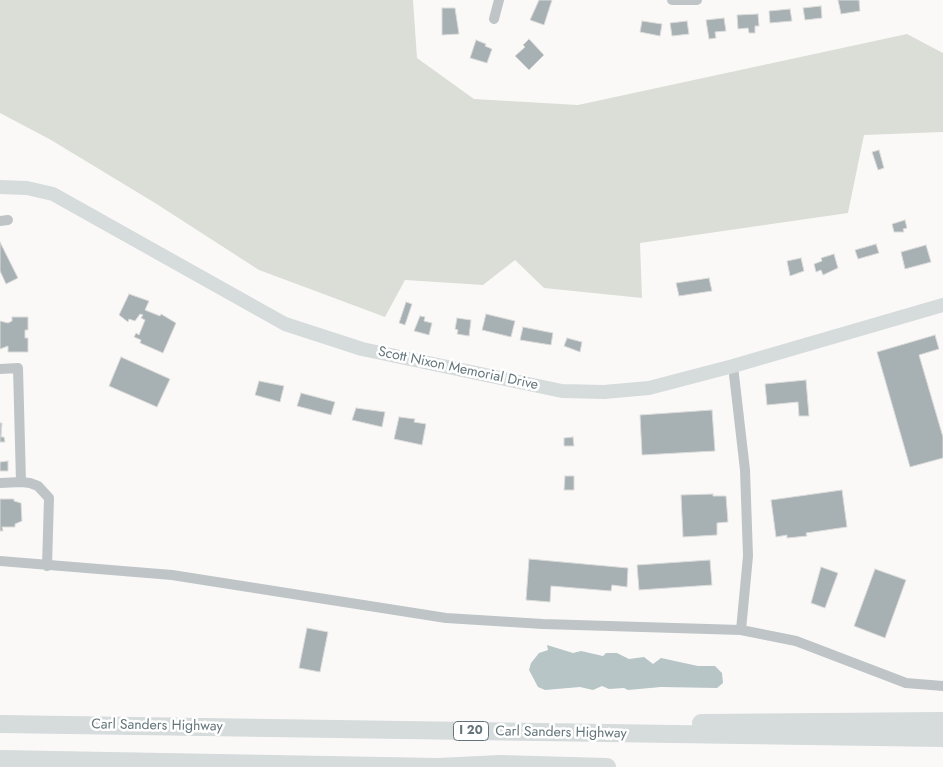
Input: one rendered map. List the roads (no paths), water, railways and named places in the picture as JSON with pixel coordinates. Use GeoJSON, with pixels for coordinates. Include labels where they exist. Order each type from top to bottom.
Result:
{"type":"FeatureCollection","features":[{"type":"Feature","properties":{"kind":"highway"},"geometry":{"type":"LineString","coordinates":[[577,734],[603,723],[943,721]]}},
{"type":"Feature","properties":{"kind":"highway","name":"Carl Sanders Highway"},"geometry":{"type":"LineString","coordinates":[[0,724],[943,738]]}},
{"type":"Feature","properties":{"kind":"highway"},"geometry":{"type":"LineString","coordinates":[[0,759],[438,767],[500,764],[607,767]]}},
{"type":"Feature","properties":{"kind":"main road","name":"Scott Nixon Memorial Drive"},"geometry":{"type":"LineString","coordinates":[[0,187],[27,188],[53,194],[285,324],[362,349],[562,391],[604,392],[648,388],[733,366],[943,305]]}},
{"type":"Feature","properties":{"kind":"street"},"geometry":{"type":"LineString","coordinates":[[494,19],[498,0]]}},
{"type":"Feature","properties":{"kind":"street"},"geometry":{"type":"LineString","coordinates":[[672,0],[697,0]]}},
{"type":"Feature","properties":{"kind":"street"},"geometry":{"type":"LineString","coordinates":[[733,366],[745,470],[748,556],[741,630]]}},
{"type":"Feature","properties":{"kind":"street"},"geometry":{"type":"LineString","coordinates":[[0,369],[18,368],[21,482]]}},
{"type":"Feature","properties":{"kind":"street"},"geometry":{"type":"LineString","coordinates":[[0,483],[30,482],[38,486],[49,498],[47,566]]}},
{"type":"Feature","properties":{"kind":"street"},"geometry":{"type":"LineString","coordinates":[[0,562],[172,574],[446,618],[543,624],[741,630],[796,640],[906,683],[943,686]]}}]}
